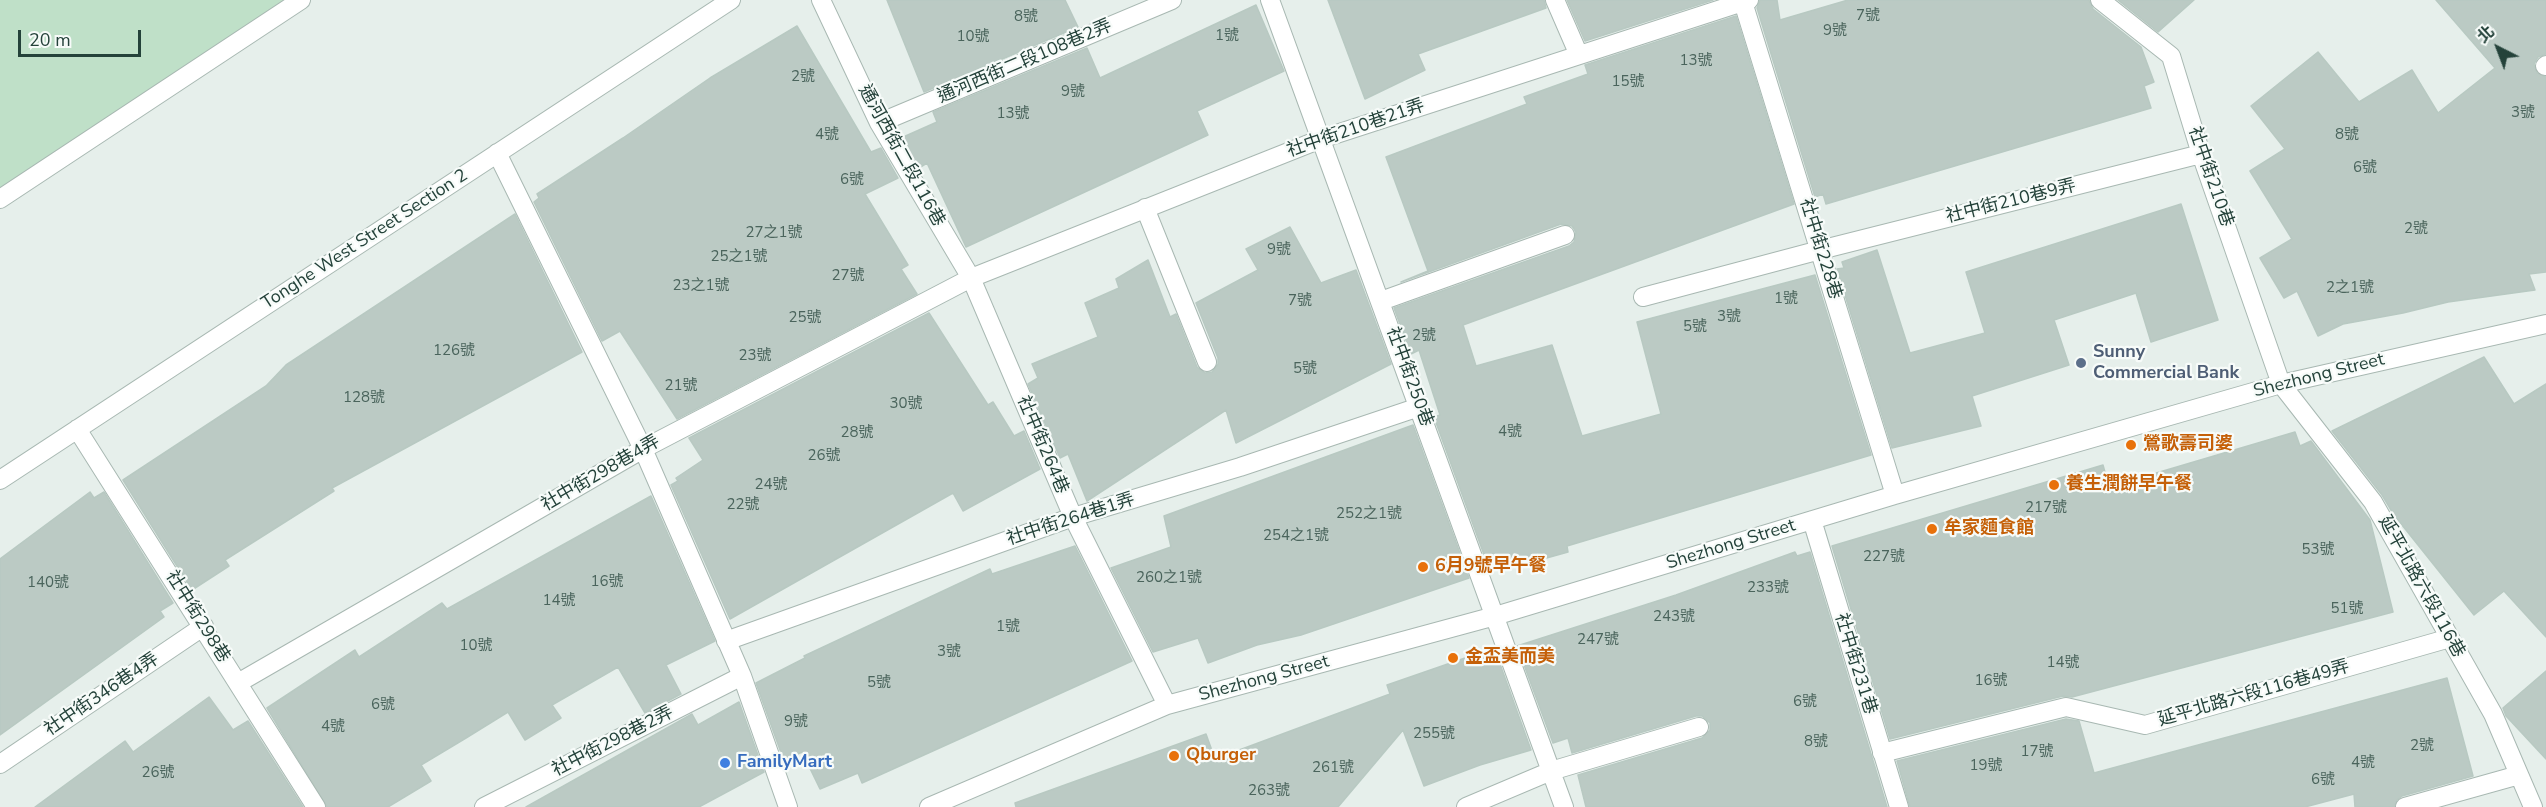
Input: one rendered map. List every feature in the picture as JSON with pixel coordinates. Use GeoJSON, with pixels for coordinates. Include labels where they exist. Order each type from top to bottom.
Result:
{"type":"FeatureCollection","features":[{"type":"Feature","properties":{"kind":"street"},"geometry":{"type":"LineString","coordinates":[[0,199],[301,0]]}},
{"type":"Feature","properties":{"kind":"street","name":"Tonghe West Street Section 2"},"geometry":{"type":"LineString","coordinates":[[0,480],[731,0]]}},
{"type":"Feature","properties":{"kind":"street","name":"通河西街二段116巷"},"geometry":{"type":"LineString","coordinates":[[821,0],[879,123],[970,278]]}},
{"type":"Feature","properties":{"kind":"street","name":"通河西街二段108巷2弄"},"geometry":{"type":"LineString","coordinates":[[879,123],[1172,0]]}},
{"type":"Feature","properties":{"kind":"street","name":"社中街250巷"},"geometry":{"type":"LineString","coordinates":[[1270,0],[1564,807]]}},
{"type":"Feature","properties":{"kind":"street"},"geometry":{"type":"LineString","coordinates":[[1555,0],[1578,53]]}},
{"type":"Feature","properties":{"kind":"street","name":"社中街210巷"},"geometry":{"type":"LineString","coordinates":[[2100,0],[2171,56],[2201,154],[2281,384]]}},
{"type":"Feature","properties":{"kind":"street","name":"社中街210巷21弄"},"geometry":{"type":"LineString","coordinates":[[970,278],[1321,139],[1578,53],[1746,1]]}},
{"type":"Feature","properties":{"kind":"street","name":"社中街228巷"},"geometry":{"type":"LineString","coordinates":[[1746,1],[1895,495]]}},
{"type":"Feature","properties":{"kind":"street"},"geometry":{"type":"LineString","coordinates":[[497,153],[643,449],[742,676],[788,807]]}},
{"type":"Feature","properties":{"kind":"street","name":"社中街210巷9弄"},"geometry":{"type":"LineString","coordinates":[[1643,297],[2201,154]]}},
{"type":"Feature","properties":{"kind":"street"},"geometry":{"type":"LineString","coordinates":[[1145,208],[1207,362]]}},
{"type":"Feature","properties":{"kind":"street"},"geometry":{"type":"LineString","coordinates":[[1381,301],[1565,235]]}},
{"type":"Feature","properties":{"kind":"street","name":"社中街298巷4弄"},"geometry":{"type":"LineString","coordinates":[[238,682],[643,449],[970,278]]}},
{"type":"Feature","properties":{"kind":"street","name":"社中街264巷"},"geometry":{"type":"LineString","coordinates":[[970,278],[1073,517],[1167,705]]}},
{"type":"Feature","properties":{"kind":"street","name":"Shezhong Street"},"geometry":{"type":"LineString","coordinates":[[928,807],[1167,705],[1495,616],[1895,495],[2281,384],[2546,324]]}},
{"type":"Feature","properties":{"kind":"street","name":"延平北路六段116巷"},"geometry":{"type":"LineString","coordinates":[[2281,384],[2373,502],[2493,714],[2533,807]]}},
{"type":"Feature","properties":{"kind":"street","name":"社中街264巷1弄"},"geometry":{"type":"LineString","coordinates":[[726,641],[1073,517],[1240,468],[1419,407]]}},
{"type":"Feature","properties":{"kind":"street","name":"社中街298巷"},"geometry":{"type":"LineString","coordinates":[[77,429],[204,626],[316,807]]}},
{"type":"Feature","properties":{"kind":"street","name":"社中街231巷"},"geometry":{"type":"LineString","coordinates":[[1812,520],[1899,807]]}},
{"type":"Feature","properties":{"kind":"street","name":"社中街346巷4弄"},"geometry":{"type":"LineString","coordinates":[[0,764],[204,626]]}},
{"type":"Feature","properties":{"kind":"street","name":"延平北路六段116巷49弄"},"geometry":{"type":"LineString","coordinates":[[1882,753],[2066,707],[2145,725],[2450,638]]}},
{"type":"Feature","properties":{"kind":"street","name":"社中街298巷2弄"},"geometry":{"type":"LineString","coordinates":[[484,807],[742,676]]}},
{"type":"Feature","properties":{"kind":"street"},"geometry":{"type":"LineString","coordinates":[[1466,807],[1551,771],[1699,727]]}},
{"type":"Feature","properties":{"kind":"street"},"geometry":{"type":"LineString","coordinates":[[2405,807],[2519,776]]}},
{"type":"Feature","properties":{"kind":"green space"},"geometry":{"type":"Polygon","coordinates":[[[0,0],[300,0],[0,198],[0,0]]]}},
{"type":"Feature","properties":{"kind":"building"},"geometry":{"type":"Polygon","coordinates":[[[887,0],[1065,0],[1078,27],[924,92],[887,0]]]}},
{"type":"Feature","properties":{"kind":"building"},"geometry":{"type":"Polygon","coordinates":[[[1328,0],[1544,0],[1546,8],[1418,54],[1425,70],[1365,99],[1328,0]]]}},
{"type":"Feature","properties":{"kind":"building"},"geometry":{"type":"Polygon","coordinates":[[[1567,0],[1713,0],[1585,41],[1567,0]]]}},
{"type":"Feature","properties":{"kind":"building"},"geometry":{"type":"Polygon","coordinates":[[[1760,0],[1777,0],[1780,20],[1848,0],[2089,0],[2093,9],[2141,47],[2154,82],[2144,86],[2151,108],[1826,204],[1823,194],[1815,197],[1757,8],[1760,0]]]}},
{"type":"Feature","properties":{"kind":"building"},"geometry":{"type":"Polygon","coordinates":[[[2118,0],[2194,0],[2158,32],[2118,0]]]}},
{"type":"Feature","properties":{"kind":"building"},"geometry":{"type":"Polygon","coordinates":[[[2436,0],[2546,0],[2546,54],[2538,57],[2534,64],[2537,73],[2546,77],[2546,272],[2529,274],[2535,290],[2448,302],[2343,324],[2318,336],[2297,291],[2284,298],[2260,258],[2292,239],[2250,171],[2285,149],[2251,106],[2318,52],[2359,102],[2412,70],[2438,113],[2495,68],[2436,0]]]}},
{"type":"Feature","properties":{"kind":"building"},"geometry":{"type":"Polygon","coordinates":[[[1256,5],[1284,71],[1197,111],[1208,135],[966,247],[927,163],[919,168],[901,138],[937,122],[933,112],[1087,48],[1100,78],[1256,5]]]}},
{"type":"Feature","properties":{"kind":"building"},"geometry":{"type":"Polygon","coordinates":[[[1736,16],[1794,204],[1463,325],[1476,366],[1552,345],[1582,436],[1661,414],[1637,322],[1815,275],[1871,455],[1567,546],[1568,552],[1518,566],[1517,562],[1490,571],[1434,417],[1440,415],[1419,350],[1411,354],[1394,308],[1569,246],[1574,242],[1576,232],[1572,226],[1561,224],[1401,282],[1428,271],[1386,157],[1527,104],[1524,97],[1588,74],[1585,65],[1736,16]]]}},
{"type":"Feature","properties":{"kind":"building"},"geometry":{"type":"Polygon","coordinates":[[[797,26],[871,152],[881,148],[898,178],[865,194],[908,265],[901,269],[917,294],[677,419],[620,331],[602,341],[534,202],[539,198],[537,194],[710,78],[797,26]]]}},
{"type":"Feature","properties":{"kind":"building"},"geometry":{"type":"Polygon","coordinates":[[[2181,204],[2218,320],[2151,342],[2136,293],[2054,320],[2069,365],[1972,396],[1981,426],[1892,448],[1837,269],[1844,268],[1842,262],[1877,250],[1910,353],[1985,333],[1966,272],[2181,204]]]}},
{"type":"Feature","properties":{"kind":"building"},"geometry":{"type":"Polygon","coordinates":[[[515,214],[582,352],[332,488],[334,491],[225,560],[229,566],[192,590],[123,480],[266,386],[286,365],[515,214]]]}},
{"type":"Feature","properties":{"kind":"building"},"geometry":{"type":"Polygon","coordinates":[[[1290,227],[1321,283],[1356,270],[1391,364],[1236,443],[1226,410],[1087,501],[1068,454],[1060,458],[1028,384],[1038,378],[1032,364],[1098,337],[1085,303],[1119,288],[1116,279],[1148,260],[1170,317],[1176,314],[1197,367],[1205,373],[1212,372],[1218,364],[1218,358],[1196,303],[1258,270],[1246,249],[1290,227]]]}},
{"type":"Feature","properties":{"kind":"building"},"geometry":{"type":"Polygon","coordinates":[[[929,313],[988,405],[993,402],[1014,436],[1024,431],[1040,469],[963,511],[953,493],[730,619],[671,485],[678,481],[676,478],[703,460],[689,438],[929,313]]]}},
{"type":"Feature","properties":{"kind":"building"},"geometry":{"type":"Polygon","coordinates":[[[2484,357],[2514,404],[2546,384],[2546,637],[2504,591],[2474,615],[2394,515],[2382,495],[2332,431],[2484,357]]]}},
{"type":"Feature","properties":{"kind":"building"},"geometry":{"type":"Polygon","coordinates":[[[1413,425],[1469,578],[1301,635],[1257,645],[1208,663],[1198,638],[1153,652],[1111,568],[1171,547],[1164,516],[1413,425]]]}},
{"type":"Feature","properties":{"kind":"building"},"geometry":{"type":"Polygon","coordinates":[[[2295,432],[2300,446],[2311,441],[2370,520],[2393,612],[2072,697],[2063,696],[1890,739],[1832,546],[2103,465],[2109,487],[2295,432]]]}},
{"type":"Feature","properties":{"kind":"building"},"geometry":{"type":"Polygon","coordinates":[[[90,492],[94,498],[104,492],[173,603],[160,611],[164,617],[0,735],[0,559],[90,492]]]}},
{"type":"Feature","properties":{"kind":"building"},"geometry":{"type":"Polygon","coordinates":[[[651,496],[715,641],[666,665],[681,694],[645,713],[618,667],[552,705],[561,718],[525,740],[508,712],[421,765],[431,781],[388,807],[327,807],[267,708],[355,650],[359,657],[442,603],[447,609],[651,496]]]}},
{"type":"Feature","properties":{"kind":"building"},"geometry":{"type":"Polygon","coordinates":[[[1075,546],[1132,661],[862,783],[858,773],[820,789],[802,752],[784,761],[756,683],[805,658],[804,656],[990,569],[992,574],[1075,546]]]}},
{"type":"Feature","properties":{"kind":"building"},"geometry":{"type":"Polygon","coordinates":[[[1795,552],[1797,556],[1810,552],[1887,807],[1586,807],[1578,775],[1702,738],[1710,730],[1710,723],[1702,716],[1696,716],[1572,753],[1568,738],[1553,743],[1517,646],[1676,595],[1795,552]]]}},
{"type":"Feature","properties":{"kind":"building"},"geometry":{"type":"Polygon","coordinates":[[[1491,649],[1493,654],[1496,653],[1531,750],[1480,765],[1424,786],[1403,730],[1338,807],[1016,807],[1015,803],[1206,734],[1215,759],[1390,694],[1387,685],[1491,649]]]}},
{"type":"Feature","properties":{"kind":"building"},"geometry":{"type":"Polygon","coordinates":[[[2546,671],[2546,759],[2506,716],[2503,708],[2546,671]]]}},
{"type":"Feature","properties":{"kind":"building"},"geometry":{"type":"Polygon","coordinates":[[[2447,678],[2473,776],[2402,796],[2394,807],[2355,807],[2354,794],[2305,807],[1910,807],[1897,761],[2066,719],[2079,721],[2094,773],[2447,678]]]}},
{"type":"Feature","properties":{"kind":"building"},"geometry":{"type":"Polygon","coordinates":[[[209,697],[233,730],[248,721],[303,807],[35,807],[125,741],[133,752],[209,697]]]}},
{"type":"Feature","properties":{"kind":"building"},"geometry":{"type":"Polygon","coordinates":[[[739,702],[764,772],[699,807],[526,807],[692,714],[698,725],[739,702]]]}},
{"type":"Feature","properties":{"kind":"place","name":"Sunny Commercial Bank"},"geometry":{"type":"Point","coordinates":[2081,363]}},
{"type":"Feature","properties":{"kind":"place","name":"鶯歌壽司婆"},"geometry":{"type":"Point","coordinates":[2131,445]}},
{"type":"Feature","properties":{"kind":"place","name":"養生潤餅早午餐"},"geometry":{"type":"Point","coordinates":[2054,485]}},
{"type":"Feature","properties":{"kind":"place","name":"牟家麵食館"},"geometry":{"type":"Point","coordinates":[1932,529]}},
{"type":"Feature","properties":{"kind":"place","name":"6月9號早午餐"},"geometry":{"type":"Point","coordinates":[1423,567]}},
{"type":"Feature","properties":{"kind":"place","name":"金盃美而美"},"geometry":{"type":"Point","coordinates":[1453,658]}},
{"type":"Feature","properties":{"kind":"place","name":"Qburger"},"geometry":{"type":"Point","coordinates":[1174,756]}},
{"type":"Feature","properties":{"kind":"place","name":"FamilyMart"},"geometry":{"type":"Point","coordinates":[725,763]}}]}
